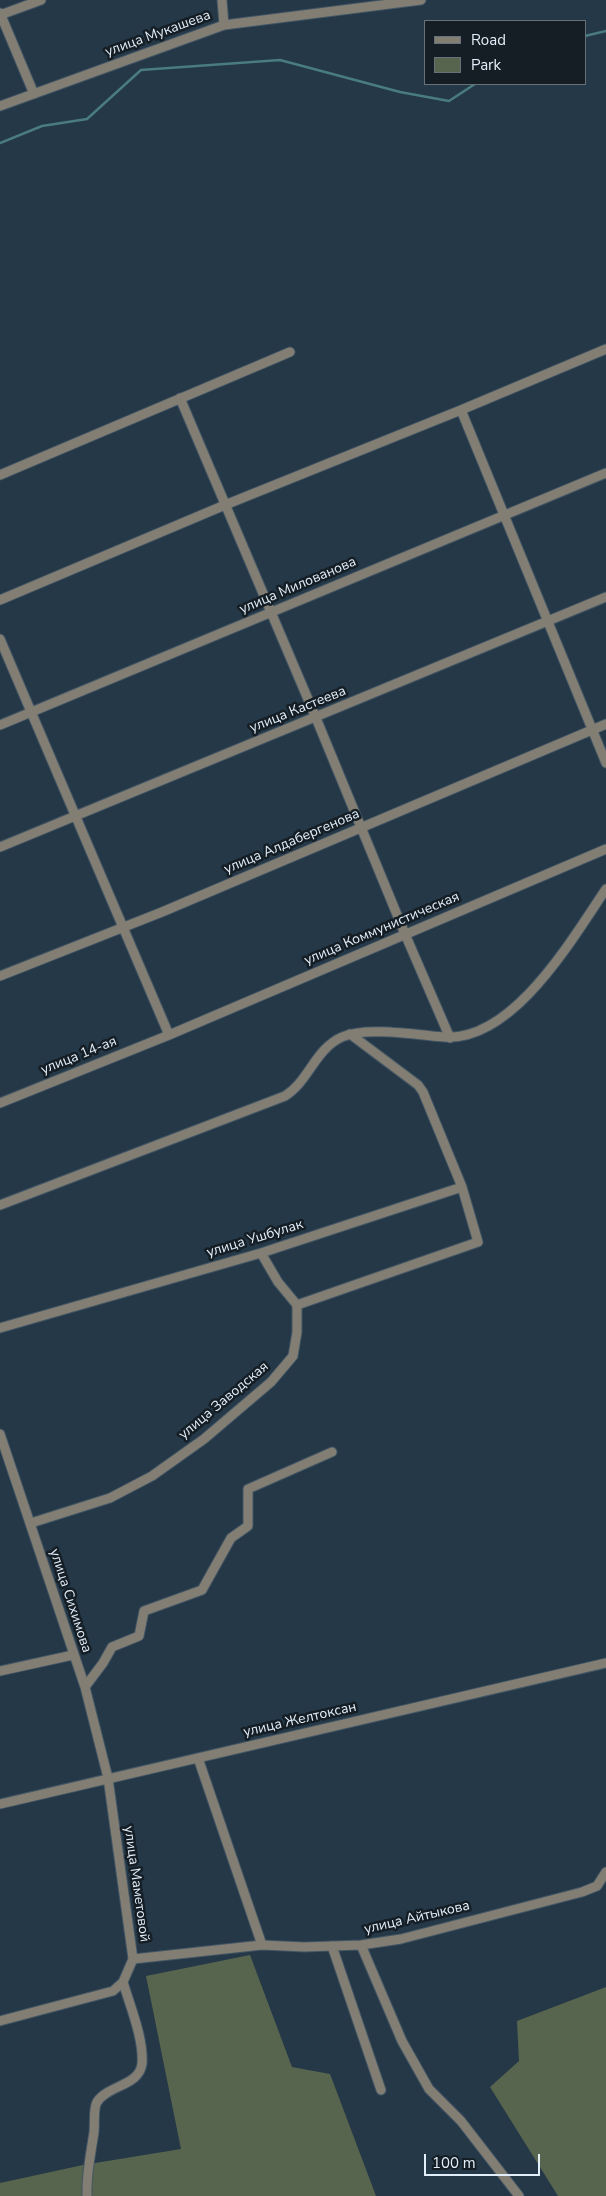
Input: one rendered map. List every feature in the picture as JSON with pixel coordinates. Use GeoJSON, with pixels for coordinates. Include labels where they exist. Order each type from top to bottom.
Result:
{"type":"FeatureCollection","features":[{"type":"Feature","properties":{"kind":"street"},"geometry":{"type":"LineString","coordinates":[[34,94],[0,14],[41,0]]}},
{"type":"Feature","properties":{"kind":"street"},"geometry":{"type":"LineString","coordinates":[[222,0],[224,25]]}},
{"type":"Feature","properties":{"kind":"street","name":"улица Мукашева"},"geometry":{"type":"LineString","coordinates":[[0,106],[224,25],[420,0]]}},
{"type":"Feature","properties":{"kind":"street"},"geometry":{"type":"LineString","coordinates":[[0,600],[225,505],[462,410],[606,349]]}},
{"type":"Feature","properties":{"kind":"street"},"geometry":{"type":"LineString","coordinates":[[0,475],[290,352]]}},
{"type":"Feature","properties":{"kind":"street"},"geometry":{"type":"LineString","coordinates":[[180,398],[450,1038]]}},
{"type":"Feature","properties":{"kind":"street"},"geometry":{"type":"LineString","coordinates":[[462,410],[606,763]]}},
{"type":"Feature","properties":{"kind":"street","name":"улица Милованова"},"geometry":{"type":"LineString","coordinates":[[0,725],[606,473]]}},
{"type":"Feature","properties":{"kind":"street","name":"улица Кастеева"},"geometry":{"type":"LineString","coordinates":[[0,847],[606,597]]}},
{"type":"Feature","properties":{"kind":"street"},"geometry":{"type":"LineString","coordinates":[[0,639],[168,1035]]}},
{"type":"Feature","properties":{"kind":"street","name":"улица Алдабергенова"},"geometry":{"type":"LineString","coordinates":[[0,976],[123,927],[606,724]]}},
{"type":"Feature","properties":{"kind":"street","name":"улица Коммунистическая"},"geometry":{"type":"LineString","coordinates":[[168,1035],[606,849]]}},
{"type":"Feature","properties":{"kind":"street"},"geometry":{"type":"LineString","coordinates":[[0,1205],[286,1096],[295,1088],[331,1042],[350,1034],[370,1032],[450,1038],[465,1036],[479,1031],[508,1014],[531,992],[553,966],[606,890]]}},
{"type":"Feature","properties":{"kind":"street"},"geometry":{"type":"LineString","coordinates":[[261,1253],[278,1282],[297,1305],[478,1242],[462,1187],[423,1092],[418,1085],[350,1034]]}},
{"type":"Feature","properties":{"kind":"street","name":"улица 14-ая"},"geometry":{"type":"LineString","coordinates":[[0,1103],[168,1035]]}},
{"type":"Feature","properties":{"kind":"street","name":"улица Ушбулак"},"geometry":{"type":"LineString","coordinates":[[0,1328],[261,1253],[462,1187]]}},
{"type":"Feature","properties":{"kind":"street","name":"улица Заводская"},"geometry":{"type":"LineString","coordinates":[[30,1523],[110,1498],[152,1476],[204,1439],[271,1382],[293,1356],[297,1332],[297,1305]]}},
{"type":"Feature","properties":{"kind":"street","name":"улица Сихимова"},"geometry":{"type":"LineString","coordinates":[[0,1434],[84,1687],[108,1778]]}},
{"type":"Feature","properties":{"kind":"street"},"geometry":{"type":"LineString","coordinates":[[84,1687],[103,1663],[112,1647],[138,1636],[144,1611],[202,1590],[231,1538],[248,1526],[248,1489],[332,1452]]}},
{"type":"Feature","properties":{"kind":"street"},"geometry":{"type":"LineString","coordinates":[[0,1671],[73,1655]]}},
{"type":"Feature","properties":{"kind":"street","name":"улица Желтоксан"},"geometry":{"type":"LineString","coordinates":[[0,1804],[606,1663]]}},
{"type":"Feature","properties":{"kind":"street"},"geometry":{"type":"LineString","coordinates":[[198,1758],[262,1944]]}},
{"type":"Feature","properties":{"kind":"street","name":"улица Маметовой"},"geometry":{"type":"LineString","coordinates":[[108,1778],[133,1959],[123,1982]]}},
{"type":"Feature","properties":{"kind":"street","name":"улица Айтыкова"},"geometry":{"type":"LineString","coordinates":[[133,1959],[262,1944],[304,1948],[361,1945],[401,1939],[582,1892],[597,1886],[606,1872]]}},
{"type":"Feature","properties":{"kind":"street"},"geometry":{"type":"LineString","coordinates":[[361,1945],[402,2041],[429,2089],[461,2121],[519,2196]]}},
{"type":"Feature","properties":{"kind":"street"},"geometry":{"type":"LineString","coordinates":[[332,1946],[381,2090]]}},
{"type":"Feature","properties":{"kind":"street"},"geometry":{"type":"LineString","coordinates":[[0,2022],[113,1992],[123,1982],[141,2046],[142,2065],[137,2076],[103,2095],[96,2106],[88,2169],[87,2196]]}},
{"type":"Feature","properties":{"kind":"green space"},"geometry":{"type":"Polygon","coordinates":[[[250,1955],[292,2067],[330,2074],[376,2196],[0,2196],[0,2183],[83,2165],[181,2149],[146,1976],[250,1955]]]}},
{"type":"Feature","properties":{"kind":"green space"},"geometry":{"type":"Polygon","coordinates":[[[606,1987],[606,2196],[558,2196],[490,2087],[519,2061],[517,2021],[606,1987]]]}},
{"type":"Feature","properties":{"kind":"waterway"},"geometry":{"type":"LineString","coordinates":[[586,36],[606,31]]}},
{"type":"Feature","properties":{"kind":"waterway"},"geometry":{"type":"LineString","coordinates":[[0,143],[42,126],[87,119],[141,70],[280,60],[400,92],[449,101],[473,85]]}}]}
